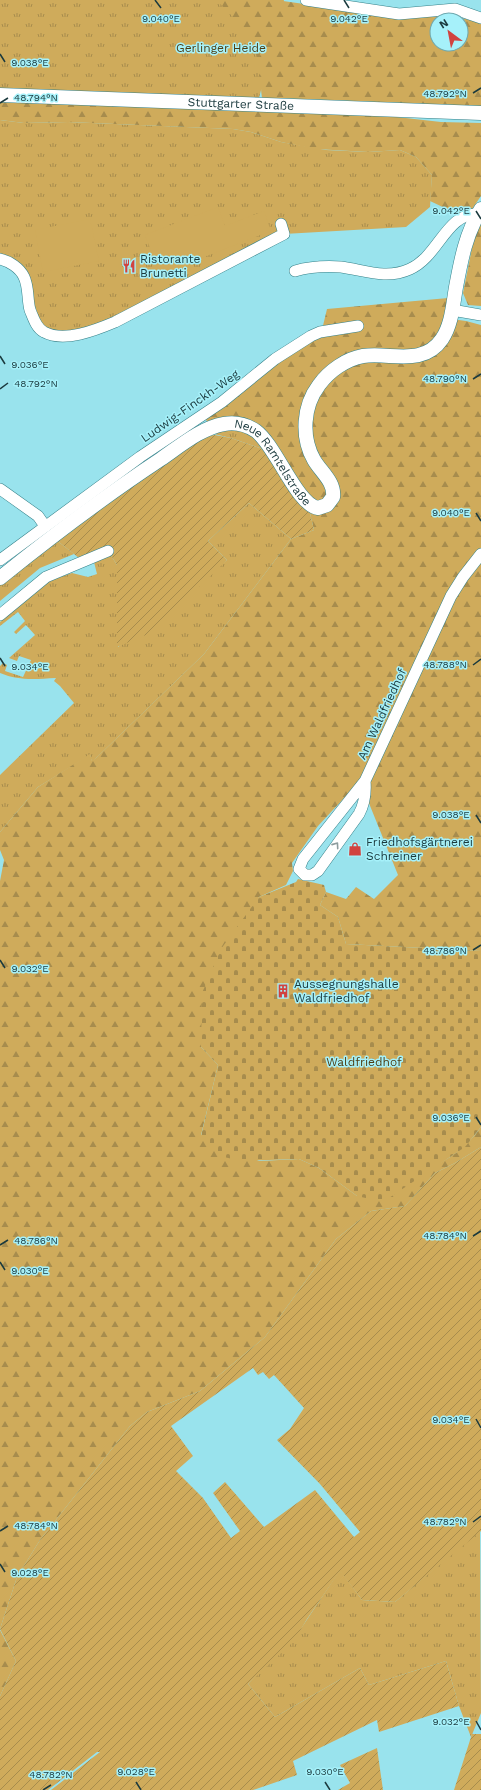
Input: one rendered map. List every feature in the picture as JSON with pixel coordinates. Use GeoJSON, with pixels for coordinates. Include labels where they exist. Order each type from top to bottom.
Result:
{"type":"FeatureCollection","features":[{"type":"Feature","properties":{"kind":"main road","name":"Stuttgarter Straße"},"geometry":{"type":"LineString","coordinates":[[0,95],[481,113]]}},
{"type":"Feature","properties":{"kind":"main road","name":"Neue Ramtelstraße"},"geometry":{"type":"LineString","coordinates":[[0,578],[84,512],[132,478],[206,429],[223,424],[240,424],[256,432],[270,447],[307,502],[318,508],[327,505],[333,497],[332,485],[314,460],[305,428],[308,406],[318,386],[334,369],[352,359],[373,356],[412,357],[427,353],[436,346],[443,338],[452,310],[462,257],[468,236],[480,212]]}},
{"type":"Feature","properties":{"kind":"street"},"geometry":{"type":"LineString","coordinates":[[306,0],[399,14],[455,9],[481,18]]}},
{"type":"Feature","properties":{"kind":"street"},"geometry":{"type":"LineString","coordinates":[[295,271],[325,267],[341,267],[373,274],[398,273],[408,270],[420,265],[428,257],[458,219],[467,214],[480,212]]}},
{"type":"Feature","properties":{"kind":"street"},"geometry":{"type":"LineString","coordinates":[[0,259],[20,270],[24,276],[29,307],[34,321],[44,332],[56,335],[72,335],[94,331],[115,322],[284,234],[281,224]]}},
{"type":"Feature","properties":{"kind":"street"},"geometry":{"type":"LineString","coordinates":[[452,310],[481,315]]}},
{"type":"Feature","properties":{"kind":"street","name":"Ludwig-Finckh-Weg"},"geometry":{"type":"LineString","coordinates":[[0,560],[140,457],[222,402],[275,359],[310,336],[320,332],[358,326]]}},
{"type":"Feature","properties":{"kind":"street"},"geometry":{"type":"LineString","coordinates":[[0,489],[38,516],[45,526]]}},
{"type":"Feature","properties":{"kind":"street"},"geometry":{"type":"LineString","coordinates":[[0,614],[46,577],[108,551]]}},
{"type":"Feature","properties":{"kind":"street","name":"Am Waldfriedhof"},"geometry":{"type":"LineString","coordinates":[[365,781],[366,792],[362,807],[358,814],[318,871],[312,875],[305,876],[299,869],[304,859],[365,781],[452,596],[463,577],[481,554]]}},
{"type":"Feature","properties":{"kind":"green space","name":"Gerlinger Heide"},"geometry":{"type":"Polygon","coordinates":[[[0,0],[284,0],[259,98],[257,98],[0,90],[0,0]]]}},
{"type":"Feature","properties":{"kind":"green space"},"geometry":{"type":"Polygon","coordinates":[[[216,0],[276,0],[403,18],[429,15],[429,52],[469,52],[469,20],[481,22],[481,106],[262,98],[259,64],[256,54],[249,39],[234,18],[216,0]]]}},
{"type":"Feature","properties":{"kind":"green space"},"geometry":{"type":"Polygon","coordinates":[[[0,101],[388,116],[441,122],[481,123],[481,196],[466,218],[430,201],[432,175],[416,157],[400,150],[368,152],[315,149],[281,142],[251,132],[233,129],[68,122],[24,123],[0,120],[0,101]]]}},
{"type":"Feature","properties":{"kind":"green space"},"geometry":{"type":"Polygon","coordinates":[[[0,120],[24,123],[68,122],[233,129],[251,132],[281,142],[326,150],[368,152],[400,150],[416,157],[432,175],[430,207],[406,227],[284,234],[94,331],[44,332],[24,276],[0,259],[0,120]]]}},
{"type":"Feature","properties":{"kind":"green space"},"geometry":{"type":"Polygon","coordinates":[[[218,207],[225,226],[264,211],[271,231],[160,274],[145,235],[218,207]]]}},
{"type":"Feature","properties":{"kind":"green space"},"geometry":{"type":"Polygon","coordinates":[[[90,219],[99,261],[43,272],[35,230],[90,219]]]}},
{"type":"Feature","properties":{"kind":"green space"},"geometry":{"type":"Polygon","coordinates":[[[481,219],[481,306],[468,305],[463,293],[473,243],[481,219]]]}},
{"type":"Feature","properties":{"kind":"green space"},"geometry":{"type":"Polygon","coordinates":[[[448,298],[444,318],[481,325],[481,951],[346,944],[338,917],[320,905],[326,892],[346,899],[356,887],[374,899],[398,875],[360,781],[318,826],[292,863],[293,871],[286,885],[259,897],[201,1047],[218,1065],[201,1135],[259,1161],[299,1159],[319,1168],[357,1196],[409,1178],[441,1162],[456,1153],[481,1127],[481,1147],[435,1173],[405,1206],[371,1211],[336,1239],[265,1337],[200,1391],[147,1412],[130,1426],[40,1540],[17,1577],[0,1629],[0,881],[4,860],[0,850],[0,832],[38,787],[90,754],[92,761],[96,758],[204,654],[291,539],[314,530],[310,513],[314,499],[310,497],[268,436],[208,424],[205,417],[278,360],[321,334],[327,309],[448,298]]]}},
{"type":"Feature","properties":{"kind":"green space"},"geometry":{"type":"Polygon","coordinates":[[[228,428],[250,434],[268,451],[231,438],[214,434],[228,428]]]}},
{"type":"Feature","properties":{"kind":"green space"},"geometry":{"type":"Polygon","coordinates":[[[215,435],[231,438],[268,451],[300,504],[310,513],[314,530],[291,539],[249,503],[208,541],[227,560],[153,632],[117,647],[117,565],[110,554],[79,558],[55,539],[203,436],[215,435]]]}},
{"type":"Feature","properties":{"kind":"green space"},"geometry":{"type":"Polygon","coordinates":[[[249,503],[291,539],[204,654],[92,762],[90,755],[38,787],[0,832],[0,775],[74,703],[54,681],[56,678],[21,678],[7,676],[0,673],[0,666],[3,663],[7,665],[5,671],[23,677],[31,660],[19,656],[17,661],[9,658],[35,635],[26,625],[16,634],[14,632],[25,621],[18,612],[0,626],[0,622],[49,581],[72,573],[88,577],[97,574],[94,562],[110,554],[117,565],[118,647],[227,560],[208,541],[249,503]]]}},
{"type":"Feature","properties":{"kind":"green space"},"geometry":{"type":"Polygon","coordinates":[[[55,539],[74,554],[40,568],[0,601],[0,585],[55,539]]]}},
{"type":"Feature","properties":{"kind":"green space","name":"Waldfriedhof"},"geometry":{"type":"Polygon","coordinates":[[[298,879],[324,885],[326,892],[320,905],[338,917],[346,944],[481,951],[481,1127],[465,1147],[383,1202],[357,1196],[319,1168],[299,1159],[241,1161],[224,1157],[201,1136],[218,1065],[201,1047],[202,993],[221,949],[259,897],[296,882],[298,879]]]}},
{"type":"Feature","properties":{"kind":"green space"},"geometry":{"type":"Polygon","coordinates":[[[481,1147],[481,1531],[395,1602],[362,1600],[340,1571],[307,1619],[294,1641],[248,1684],[275,1717],[360,1668],[369,1685],[446,1661],[459,1706],[379,1732],[377,1720],[293,1761],[297,1775],[253,1790],[51,1790],[100,1752],[97,1752],[48,1790],[0,1790],[0,1696],[16,1661],[0,1629],[17,1577],[40,1540],[130,1426],[147,1412],[200,1391],[265,1337],[336,1239],[371,1211],[405,1206],[435,1173],[481,1147]],[[253,1368],[171,1426],[193,1456],[176,1471],[203,1498],[231,1538],[240,1531],[213,1493],[225,1482],[264,1527],[315,1490],[354,1537],[360,1532],[320,1484],[277,1440],[290,1429],[304,1408],[274,1375],[269,1379],[263,1372],[258,1375],[253,1368]]]}},
{"type":"Feature","properties":{"kind":"green space"},"geometry":{"type":"Polygon","coordinates":[[[480,1530],[481,1713],[471,1737],[459,1706],[446,1661],[369,1685],[360,1668],[275,1717],[248,1684],[300,1630],[340,1570],[362,1600],[395,1602],[480,1530]]]}},
{"type":"Feature","properties":{"kind":"green space"},"geometry":{"type":"Polygon","coordinates":[[[0,1630],[16,1661],[0,1696],[0,1630]]]}},
{"type":"Feature","properties":{"kind":"green space"},"geometry":{"type":"Polygon","coordinates":[[[472,1734],[481,1734],[481,1790],[454,1790],[472,1734]]]}},
{"type":"Feature","properties":{"kind":"green space"},"geometry":{"type":"Polygon","coordinates":[[[377,1748],[383,1790],[338,1790],[350,1783],[340,1765],[377,1748]]]}},
{"type":"Feature","properties":{"kind":"place","name":"Ristorante Brunetti"},"geometry":{"type":"Point","coordinates":[129,266]}},
{"type":"Feature","properties":{"kind":"place","name":"Friedhofsgärtnerei Schreiner"},"geometry":{"type":"Point","coordinates":[355,849]}},
{"type":"Feature","properties":{"kind":"place","name":"Aussegnungshalle Waldfriedhof"},"geometry":{"type":"Point","coordinates":[283,991]}}]}
